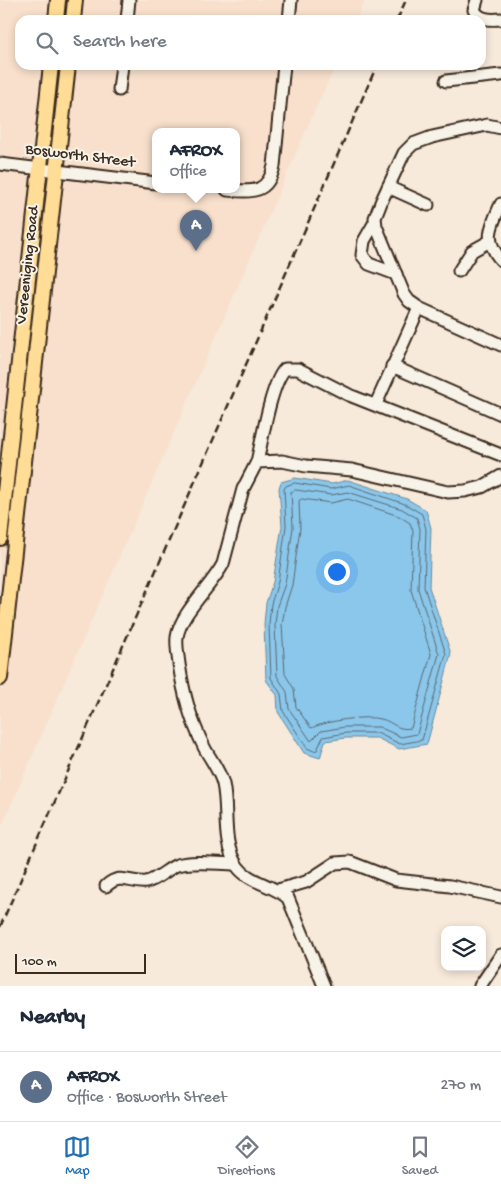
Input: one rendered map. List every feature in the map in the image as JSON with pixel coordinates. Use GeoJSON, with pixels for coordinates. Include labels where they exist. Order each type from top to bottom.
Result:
{"type":"FeatureCollection","features":[{"type":"Feature","properties":{"kind":"main road"},"geometry":{"type":"LineString","coordinates":[[56,15],[58,0]]}},
{"type":"Feature","properties":{"kind":"main road"},"geometry":{"type":"LineString","coordinates":[[74,15],[75,0]]}},
{"type":"Feature","properties":{"kind":"main road","name":"Vereeniging Road"},"geometry":{"type":"LineString","coordinates":[[0,538],[50,70]]}},
{"type":"Feature","properties":{"kind":"main road","name":"Vereeniging Road"},"geometry":{"type":"LineString","coordinates":[[0,678],[67,70]]}},
{"type":"Feature","properties":{"kind":"street"},"geometry":{"type":"LineString","coordinates":[[127,15],[129,0]]}},
{"type":"Feature","properties":{"kind":"street"},"geometry":{"type":"LineString","coordinates":[[288,15],[290,0]]}},
{"type":"Feature","properties":{"kind":"street"},"geometry":{"type":"LineString","coordinates":[[477,0],[474,10],[478,15]]}},
{"type":"Feature","properties":{"kind":"street"},"geometry":{"type":"LineString","coordinates":[[486,19],[501,19]]}},
{"type":"Feature","properties":{"kind":"street"},"geometry":{"type":"LineString","coordinates":[[119,90],[121,70]]}},
{"type":"Feature","properties":{"kind":"street"},"geometry":{"type":"LineString","coordinates":[[240,190],[254,191],[262,188],[271,178],[274,166],[284,70]]}},
{"type":"Feature","properties":{"kind":"street"},"geometry":{"type":"LineString","coordinates":[[446,81],[501,76]]}},
{"type":"Feature","properties":{"kind":"street"},"geometry":{"type":"LineString","coordinates":[[396,274],[369,264],[362,255],[364,241],[375,222],[377,210],[404,154],[413,144],[432,137],[487,125],[501,128]]}},
{"type":"Feature","properties":{"kind":"street","name":"Bosworth Street"},"geometry":{"type":"LineString","coordinates":[[0,164],[152,183]]}},
{"type":"Feature","properties":{"kind":"street"},"geometry":{"type":"LineString","coordinates":[[388,187],[428,204]]}},
{"type":"Feature","properties":{"kind":"street"},"geometry":{"type":"LineString","coordinates":[[501,204],[490,228],[490,241],[494,253],[501,260]]}},
{"type":"Feature","properties":{"kind":"street"},"geometry":{"type":"LineString","coordinates":[[375,222],[404,294],[409,301],[419,308],[501,345]]}},
{"type":"Feature","properties":{"kind":"street"},"geometry":{"type":"LineString","coordinates":[[459,271],[472,251],[490,241]]}},
{"type":"Feature","properties":{"kind":"street"},"geometry":{"type":"LineString","coordinates":[[376,404],[419,308]]}},
{"type":"Feature","properties":{"kind":"street"},"geometry":{"type":"LineString","coordinates":[[392,366],[501,414]]}},
{"type":"Feature","properties":{"kind":"street"},"geometry":{"type":"LineString","coordinates":[[324,986],[288,898],[278,890],[248,877],[236,864],[227,834],[222,782],[188,709],[177,643],[182,624],[190,610],[218,575],[223,564],[244,489],[257,462],[272,399],[281,372],[285,368],[298,369],[335,389],[501,455]]}},
{"type":"Feature","properties":{"kind":"street"},"geometry":{"type":"LineString","coordinates":[[257,462],[282,461],[306,466],[352,470],[448,492],[465,491],[482,486],[501,476]]}},
{"type":"Feature","properties":{"kind":"street"},"geometry":{"type":"LineString","coordinates":[[278,890],[306,882],[335,863],[350,862],[396,880],[450,886],[501,897]]}},
{"type":"Feature","properties":{"kind":"street"},"geometry":{"type":"LineString","coordinates":[[106,886],[111,881],[118,879],[148,882],[176,866],[185,864],[236,864]]}},
{"type":"Feature","properties":{"kind":"street"},"geometry":{"type":"LineString","coordinates":[[480,986],[501,954]]}},
{"type":"Feature","properties":{"kind":"shaded area"},"geometry":{"type":"Polygon","coordinates":[[[0,0],[365,0],[358,15],[15,15],[15,70],[334,70],[0,830],[0,0]]]}},
{"type":"Feature","properties":{"kind":"water"},"geometry":{"type":"Polygon","coordinates":[[[295,478],[332,484],[348,480],[407,499],[426,510],[431,528],[429,587],[451,654],[427,744],[399,749],[377,738],[346,738],[325,741],[320,758],[304,753],[278,712],[277,695],[266,680],[264,624],[266,603],[273,582],[282,526],[279,488],[281,482],[295,478]]]}},
{"type":"Feature","properties":{"kind":"railway"},"geometry":{"type":"LineString","coordinates":[[399,15],[406,0]]}},
{"type":"Feature","properties":{"kind":"railway"},"geometry":{"type":"LineString","coordinates":[[0,927],[375,70]]}},
{"type":"Feature","properties":{"kind":"place","name":"AFROX"},"geometry":{"type":"Point","coordinates":[196,251]}}]}
